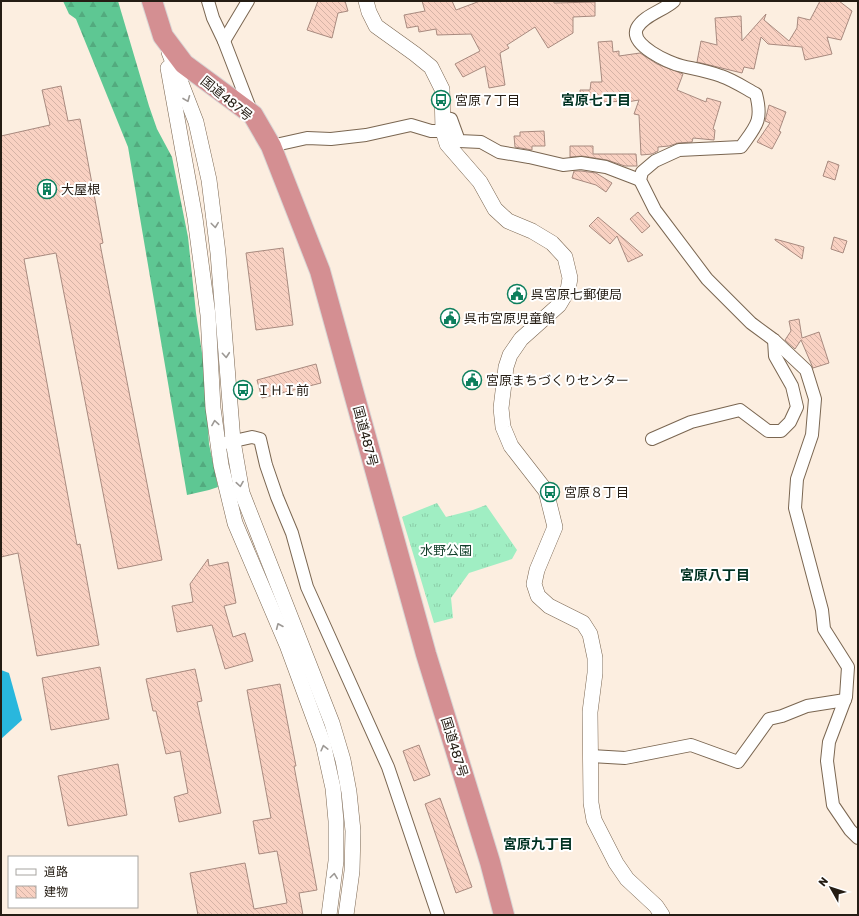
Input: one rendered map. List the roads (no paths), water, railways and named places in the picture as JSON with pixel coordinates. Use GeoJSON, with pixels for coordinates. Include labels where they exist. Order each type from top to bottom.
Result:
{"type":"FeatureCollection","features":[{"type":"Feature","properties":{"kind":"highway","name":"国道487号"},"geometry":{"type":"LineString","coordinates":[[152,1],[163,36],[184,64],[253,115],[271,146],[320,271],[426,654],[490,862],[504,915]]}},
{"type":"Feature","properties":{"kind":"street"},"geometry":{"type":"LineString","coordinates":[[208,1],[213,18],[224,41],[253,115]]}},
{"type":"Feature","properties":{"kind":"street"},"geometry":{"type":"LineString","coordinates":[[224,41],[248,1]]}},
{"type":"Feature","properties":{"kind":"street"},"geometry":{"type":"LineString","coordinates":[[366,1],[369,12],[376,26],[431,67],[442,89],[443,124],[447,144],[480,182],[495,209],[508,221],[532,231],[552,243],[565,257],[570,278],[568,290],[559,305],[521,339],[510,355],[506,367],[501,408],[503,427],[511,446],[546,491],[555,527],[537,570],[534,584],[538,596],[549,606],[583,623],[590,634],[595,658],[595,673],[590,712],[591,803],[594,820],[627,879],[656,906],[662,915]]}},
{"type":"Feature","properties":{"kind":"street"},"geometry":{"type":"LineString","coordinates":[[674,1],[642,22],[637,28],[635,35],[638,41],[644,47],[669,62],[721,76],[756,94],[760,108],[759,116],[756,127],[741,147],[679,150],[655,161],[642,172],[640,180],[655,210],[707,279],[751,323],[774,340],[806,370],[815,399],[812,435],[797,479],[795,508],[822,610],[824,629],[848,667],[845,700],[829,742],[827,761],[833,805],[850,830],[858,838]]}},
{"type":"Feature","properties":{"kind":"street"},"geometry":{"type":"LineString","coordinates":[[163,36],[196,122],[209,180],[218,253],[233,441],[242,493],[332,723],[343,760],[349,792],[352,831],[352,871],[346,915]]}},
{"type":"Feature","properties":{"kind":"street"},"geometry":{"type":"LineString","coordinates":[[163,36],[195,218],[208,315],[213,408],[221,465],[235,523],[287,645],[323,743],[333,788],[336,821],[336,861],[329,915]]}},
{"type":"Feature","properties":{"kind":"street"},"geometry":{"type":"LineString","coordinates":[[271,146],[306,138],[332,139],[366,135],[411,125],[431,132],[451,119],[459,141],[481,142],[498,152],[563,165],[581,163],[606,167],[640,180]]}},
{"type":"Feature","properties":{"kind":"street"},"geometry":{"type":"LineString","coordinates":[[652,439],[691,422],[740,410],[768,431],[781,431],[790,422],[797,407],[792,386],[775,356],[774,340]]}},
{"type":"Feature","properties":{"kind":"street"},"geometry":{"type":"LineString","coordinates":[[218,444],[252,437],[260,439],[266,465],[292,534],[307,587],[388,767],[438,915]]}},
{"type":"Feature","properties":{"kind":"street"},"geometry":{"type":"LineString","coordinates":[[591,756],[625,758],[691,745],[738,762],[769,719],[782,716],[807,706],[845,700]]}},
{"type":"Feature","properties":{"kind":"water"},"geometry":{"type":"Polygon","coordinates":[[[1,670],[9,673],[22,720],[1,739],[1,670]]]}},
{"type":"Feature","properties":{"kind":"place","name":"宮原７丁目"},"geometry":{"type":"Point","coordinates":[441,100]}},
{"type":"Feature","properties":{"kind":"place","name":"大屋根"},"geometry":{"type":"Point","coordinates":[47,189]}},
{"type":"Feature","properties":{"kind":"place","name":"呉宮原七郵便局"},"geometry":{"type":"Point","coordinates":[517,294]}},
{"type":"Feature","properties":{"kind":"place","name":"呉市宮原児童館"},"geometry":{"type":"Point","coordinates":[450,318]}},
{"type":"Feature","properties":{"kind":"place","name":"宮原まちづくりセンター"},"geometry":{"type":"Point","coordinates":[472,380]}},
{"type":"Feature","properties":{"kind":"place","name":"ＩＨＩ前"},"geometry":{"type":"Point","coordinates":[243,390]}},
{"type":"Feature","properties":{"kind":"place","name":"宮原８丁目"},"geometry":{"type":"Point","coordinates":[550,492]}},
{"type":"Feature","properties":{"kind":"district","name":"宮原七丁目"},"geometry":{"type":"Point","coordinates":[596,100]}},
{"type":"Feature","properties":{"kind":"district","name":"宮原八丁目"},"geometry":{"type":"Point","coordinates":[715,575]}},
{"type":"Feature","properties":{"kind":"district","name":"宮原九丁目"},"geometry":{"type":"Point","coordinates":[538,844]}},
{"type":"Feature","properties":{"kind":"park label","name":"水野公園"},"geometry":{"type":"Point","coordinates":[446,550]}}]}
